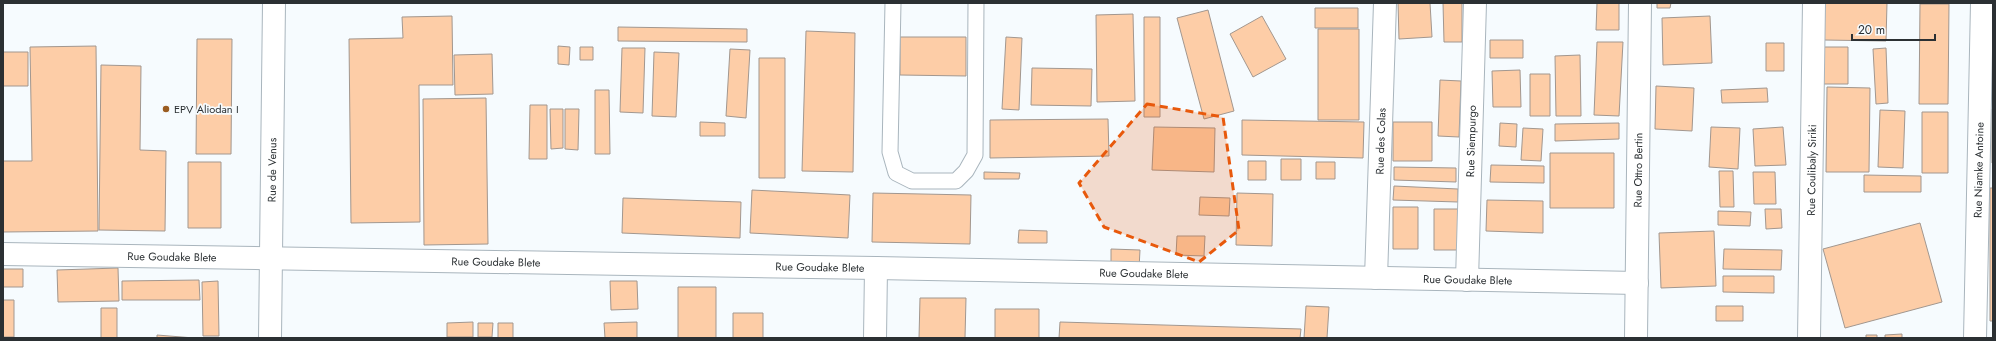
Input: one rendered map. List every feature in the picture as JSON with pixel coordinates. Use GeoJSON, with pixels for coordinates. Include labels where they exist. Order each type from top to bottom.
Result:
{"type":"FeatureCollection","features":[{"type":"Feature","properties":{"kind":"street","name":"Rue de Venus"},"geometry":{"type":"LineString","coordinates":[[270,338],[274,3]]}},
{"type":"Feature","properties":{"kind":"street","name":"Rue des Colas"},"geometry":{"type":"LineString","coordinates":[[1376,278],[1385,3]]}},
{"type":"Feature","properties":{"kind":"street","name":"Rue Siempurgo"},"geometry":{"type":"LineString","coordinates":[[1467,280],[1475,3]]}},
{"type":"Feature","properties":{"kind":"street","name":"Rue Ottro Bertin"},"geometry":{"type":"LineString","coordinates":[[1636,338],[1640,3]]}},
{"type":"Feature","properties":{"kind":"street","name":"Rue Coulibaly Siriki"},"geometry":{"type":"LineString","coordinates":[[1809,338],[1814,3]]}},
{"type":"Feature","properties":{"kind":"street","name":"Rue Niamke Antoine"},"geometry":{"type":"LineString","coordinates":[[1975,338],[1982,3]]}},
{"type":"Feature","properties":{"kind":"street","name":"Rue Goudake Blete"},"geometry":{"type":"LineString","coordinates":[[3,254],[876,268],[1637,283]]}},
{"type":"Feature","properties":{"kind":"street"},"geometry":{"type":"LineString","coordinates":[[875,338],[876,268]]}},
{"type":"Feature","properties":{"kind":"lane"},"geometry":{"type":"LineString","coordinates":[[892,3],[890,152],[896,173],[912,181],[956,181],[966,171],[974,155],[976,3]]}},
{"type":"Feature","properties":{"kind":"highlighted area"},"geometry":{"type":"Polygon","coordinates":[[[1147,104],[1223,117],[1239,230],[1199,262],[1104,227],[1079,183],[1147,104]]]}},
{"type":"Feature","properties":{"kind":"building"},"geometry":{"type":"Polygon","coordinates":[[[1398,3],[1430,3],[1432,37],[1399,39],[1398,3]]]}},
{"type":"Feature","properties":{"kind":"building"},"geometry":{"type":"Polygon","coordinates":[[[1443,3],[1462,3],[1462,42],[1444,42],[1443,3]]]}},
{"type":"Feature","properties":{"kind":"building"},"geometry":{"type":"Polygon","coordinates":[[[1597,3],[1619,3],[1619,30],[1596,30],[1597,3]]]}},
{"type":"Feature","properties":{"kind":"building"},"geometry":{"type":"Polygon","coordinates":[[[1657,3],[1671,3],[1670,8],[1657,8],[1657,3]]]}},
{"type":"Feature","properties":{"kind":"building"},"geometry":{"type":"Polygon","coordinates":[[[1824,3],[1887,3],[1886,41],[1824,40],[1824,3]]]}},
{"type":"Feature","properties":{"kind":"building"},"geometry":{"type":"Polygon","coordinates":[[[1993,3],[1993,89],[1991,89],[1993,3]]]}},
{"type":"Feature","properties":{"kind":"building"},"geometry":{"type":"Polygon","coordinates":[[[1920,4],[1949,4],[1948,104],[1919,104],[1920,4]]]}},
{"type":"Feature","properties":{"kind":"building"},"geometry":{"type":"Polygon","coordinates":[[[1315,8],[1358,8],[1358,28],[1315,28],[1315,8]]]}},
{"type":"Feature","properties":{"kind":"building"},"geometry":{"type":"Polygon","coordinates":[[[1208,10],[1234,111],[1204,119],[1177,18],[1208,10]]]}},
{"type":"Feature","properties":{"kind":"building"},"geometry":{"type":"Polygon","coordinates":[[[1133,14],[1135,101],[1097,102],[1096,15],[1133,14]]]}},
{"type":"Feature","properties":{"kind":"building"},"geometry":{"type":"Polygon","coordinates":[[[452,16],[453,85],[419,85],[420,222],[351,223],[349,39],[403,38],[402,17],[452,16]]]}},
{"type":"Feature","properties":{"kind":"building"},"geometry":{"type":"Polygon","coordinates":[[[1262,16],[1286,59],[1253,77],[1230,34],[1262,16]]]}},
{"type":"Feature","properties":{"kind":"building"},"geometry":{"type":"Polygon","coordinates":[[[1710,16],[1712,63],[1663,65],[1662,18],[1710,16]]]}},
{"type":"Feature","properties":{"kind":"building"},"geometry":{"type":"Polygon","coordinates":[[[1144,17],[1160,17],[1160,117],[1144,117],[1144,17]]]}},
{"type":"Feature","properties":{"kind":"building"},"geometry":{"type":"Polygon","coordinates":[[[618,27],[747,29],[747,42],[618,41],[618,27]]]}},
{"type":"Feature","properties":{"kind":"building"},"geometry":{"type":"Polygon","coordinates":[[[1318,29],[1359,29],[1359,120],[1318,120],[1318,29]]]}},
{"type":"Feature","properties":{"kind":"building"},"geometry":{"type":"Polygon","coordinates":[[[806,31],[855,33],[853,172],[802,171],[806,31]]]}},
{"type":"Feature","properties":{"kind":"building"},"geometry":{"type":"Polygon","coordinates":[[[900,37],[966,37],[966,76],[900,75],[900,37]]]}},
{"type":"Feature","properties":{"kind":"building"},"geometry":{"type":"Polygon","coordinates":[[[1006,37],[1022,38],[1019,110],[1002,109],[1006,37]]]}},
{"type":"Feature","properties":{"kind":"building"},"geometry":{"type":"Polygon","coordinates":[[[197,39],[232,39],[231,154],[196,154],[197,39]]]}},
{"type":"Feature","properties":{"kind":"building"},"geometry":{"type":"Polygon","coordinates":[[[1490,40],[1523,40],[1523,58],[1490,58],[1490,40]]]}},
{"type":"Feature","properties":{"kind":"building"},"geometry":{"type":"Polygon","coordinates":[[[1597,42],[1623,42],[1619,116],[1594,115],[1597,42]]]}},
{"type":"Feature","properties":{"kind":"building"},"geometry":{"type":"Polygon","coordinates":[[[1766,43],[1784,43],[1784,71],[1766,71],[1766,43]]]}},
{"type":"Feature","properties":{"kind":"building"},"geometry":{"type":"Polygon","coordinates":[[[96,46],[98,231],[3,232],[3,161],[32,161],[30,47],[96,46]]]}},
{"type":"Feature","properties":{"kind":"building"},"geometry":{"type":"Polygon","coordinates":[[[558,46],[570,47],[569,65],[558,64],[558,46]]]}},
{"type":"Feature","properties":{"kind":"building"},"geometry":{"type":"Polygon","coordinates":[[[580,47],[593,47],[593,60],[580,60],[580,47]]]}},
{"type":"Feature","properties":{"kind":"building"},"geometry":{"type":"Polygon","coordinates":[[[1822,47],[1848,47],[1848,84],[1822,84],[1822,47]]]}},
{"type":"Feature","properties":{"kind":"building"},"geometry":{"type":"Polygon","coordinates":[[[622,48],[645,48],[643,113],[620,112],[622,48]]]}},
{"type":"Feature","properties":{"kind":"building"},"geometry":{"type":"Polygon","coordinates":[[[1886,48],[1888,103],[1876,104],[1873,49],[1886,48]]]}},
{"type":"Feature","properties":{"kind":"building"},"geometry":{"type":"Polygon","coordinates":[[[730,49],[750,50],[746,118],[726,116],[730,49]]]}},
{"type":"Feature","properties":{"kind":"building"},"geometry":{"type":"Polygon","coordinates":[[[3,52],[28,52],[28,86],[3,86],[3,52]]]}},
{"type":"Feature","properties":{"kind":"building"},"geometry":{"type":"Polygon","coordinates":[[[654,52],[679,53],[676,117],[652,116],[654,52]]]}},
{"type":"Feature","properties":{"kind":"building"},"geometry":{"type":"Polygon","coordinates":[[[492,54],[493,94],[455,95],[454,55],[492,54]]]}},
{"type":"Feature","properties":{"kind":"building"},"geometry":{"type":"Polygon","coordinates":[[[1580,55],[1581,116],[1556,116],[1555,56],[1580,55]]]}},
{"type":"Feature","properties":{"kind":"building"},"geometry":{"type":"Polygon","coordinates":[[[759,58],[785,58],[785,178],[759,178],[759,58]]]}},
{"type":"Feature","properties":{"kind":"building"},"geometry":{"type":"Polygon","coordinates":[[[101,65],[141,66],[140,150],[166,151],[165,231],[99,230],[101,65]]]}},
{"type":"Feature","properties":{"kind":"building"},"geometry":{"type":"Polygon","coordinates":[[[1032,68],[1092,69],[1091,106],[1031,105],[1032,68]]]}},
{"type":"Feature","properties":{"kind":"building"},"geometry":{"type":"Polygon","coordinates":[[[1520,70],[1521,107],[1493,107],[1492,71],[1520,70]]]}},
{"type":"Feature","properties":{"kind":"building"},"geometry":{"type":"Polygon","coordinates":[[[1530,74],[1550,74],[1550,116],[1530,116],[1530,74]]]}},
{"type":"Feature","properties":{"kind":"building"},"geometry":{"type":"Polygon","coordinates":[[[1440,80],[1461,81],[1459,137],[1438,136],[1440,80]]]}},
{"type":"Feature","properties":{"kind":"building"},"geometry":{"type":"Polygon","coordinates":[[[1656,86],[1694,88],[1692,131],[1655,129],[1656,86]]]}},
{"type":"Feature","properties":{"kind":"building"},"geometry":{"type":"Polygon","coordinates":[[[1827,87],[1870,88],[1869,172],[1826,172],[1827,87]]]}},
{"type":"Feature","properties":{"kind":"building"},"geometry":{"type":"Polygon","coordinates":[[[1767,88],[1768,102],[1722,103],[1721,90],[1767,88]]]}},
{"type":"Feature","properties":{"kind":"building"},"geometry":{"type":"Polygon","coordinates":[[[595,90],[609,90],[610,154],[595,154],[595,90]]]}},
{"type":"Feature","properties":{"kind":"building"},"geometry":{"type":"Polygon","coordinates":[[[486,98],[488,244],[424,245],[423,99],[486,98]]]}},
{"type":"Feature","properties":{"kind":"building"},"geometry":{"type":"Polygon","coordinates":[[[530,105],[547,105],[547,159],[529,159],[530,105]]]}},
{"type":"Feature","properties":{"kind":"building"},"geometry":{"type":"Polygon","coordinates":[[[550,109],[563,109],[563,148],[551,149],[550,109]]]}},
{"type":"Feature","properties":{"kind":"building"},"geometry":{"type":"Polygon","coordinates":[[[565,109],[579,109],[578,150],[565,149],[565,109]]]}},
{"type":"Feature","properties":{"kind":"building"},"geometry":{"type":"Polygon","coordinates":[[[1993,109],[1993,163],[1992,163],[1993,109]]]}},
{"type":"Feature","properties":{"kind":"building"},"geometry":{"type":"Polygon","coordinates":[[[1880,110],[1905,111],[1903,168],[1878,167],[1880,110]]]}},
{"type":"Feature","properties":{"kind":"building"},"geometry":{"type":"Polygon","coordinates":[[[1922,112],[1948,112],[1948,173],[1922,173],[1922,112]]]}},
{"type":"Feature","properties":{"kind":"building"},"geometry":{"type":"Polygon","coordinates":[[[1108,119],[1109,156],[990,158],[990,120],[1108,119]]]}},
{"type":"Feature","properties":{"kind":"building"},"geometry":{"type":"Polygon","coordinates":[[[1242,120],[1364,122],[1363,158],[1242,155],[1242,120]]]}},
{"type":"Feature","properties":{"kind":"building"},"geometry":{"type":"Polygon","coordinates":[[[700,122],[725,123],[725,136],[700,136],[700,122]]]}},
{"type":"Feature","properties":{"kind":"building"},"geometry":{"type":"Polygon","coordinates":[[[1393,122],[1432,122],[1432,161],[1393,161],[1393,122]]]}},
{"type":"Feature","properties":{"kind":"building"},"geometry":{"type":"Polygon","coordinates":[[[1500,123],[1517,124],[1516,147],[1499,146],[1500,123]]]}},
{"type":"Feature","properties":{"kind":"building"},"geometry":{"type":"Polygon","coordinates":[[[1619,123],[1619,139],[1555,141],[1555,124],[1619,123]]]}},
{"type":"Feature","properties":{"kind":"building"},"geometry":{"type":"Polygon","coordinates":[[[1154,127],[1215,128],[1214,172],[1152,170],[1154,127]]]}},
{"type":"Feature","properties":{"kind":"building"},"geometry":{"type":"Polygon","coordinates":[[[1711,127],[1740,128],[1738,169],[1709,167],[1711,127]]]}},
{"type":"Feature","properties":{"kind":"building"},"geometry":{"type":"Polygon","coordinates":[[[1783,127],[1786,165],[1755,166],[1753,129],[1783,127]]]}},
{"type":"Feature","properties":{"kind":"building"},"geometry":{"type":"Polygon","coordinates":[[[1523,128],[1543,129],[1541,161],[1521,160],[1523,128]]]}},
{"type":"Feature","properties":{"kind":"building"},"geometry":{"type":"Polygon","coordinates":[[[1550,153],[1614,153],[1614,208],[1550,208],[1550,153]]]}},
{"type":"Feature","properties":{"kind":"building"},"geometry":{"type":"Polygon","coordinates":[[[1281,159],[1301,159],[1301,180],[1281,180],[1281,159]]]}},
{"type":"Feature","properties":{"kind":"building"},"geometry":{"type":"Polygon","coordinates":[[[1248,161],[1266,161],[1266,180],[1248,180],[1248,161]]]}},
{"type":"Feature","properties":{"kind":"building"},"geometry":{"type":"Polygon","coordinates":[[[188,162],[221,162],[221,228],[188,228],[188,162]]]}},
{"type":"Feature","properties":{"kind":"building"},"geometry":{"type":"Polygon","coordinates":[[[1316,162],[1335,162],[1335,179],[1316,179],[1316,162]]]}},
{"type":"Feature","properties":{"kind":"building"},"geometry":{"type":"Polygon","coordinates":[[[1491,165],[1544,166],[1544,183],[1490,182],[1491,165]]]}},
{"type":"Feature","properties":{"kind":"building"},"geometry":{"type":"Polygon","coordinates":[[[1394,167],[1456,168],[1456,182],[1394,180],[1394,167]]]}},
{"type":"Feature","properties":{"kind":"building"},"geometry":{"type":"Polygon","coordinates":[[[1719,171],[1733,171],[1734,207],[1720,207],[1719,171]]]}},
{"type":"Feature","properties":{"kind":"building"},"geometry":{"type":"Polygon","coordinates":[[[984,172],[1020,173],[1019,179],[984,179],[984,172]]]}},
{"type":"Feature","properties":{"kind":"building"},"geometry":{"type":"Polygon","coordinates":[[[1753,172],[1775,172],[1776,204],[1754,204],[1753,172]]]}},
{"type":"Feature","properties":{"kind":"building"},"geometry":{"type":"Polygon","coordinates":[[[1864,175],[1921,176],[1921,192],[1864,192],[1864,175]]]}},
{"type":"Feature","properties":{"kind":"building"},"geometry":{"type":"Polygon","coordinates":[[[1394,186],[1458,189],[1458,202],[1393,200],[1394,186]]]}},
{"type":"Feature","properties":{"kind":"building"},"geometry":{"type":"Polygon","coordinates":[[[1990,188],[1993,188],[1993,321],[1990,321],[1990,188]]]}},
{"type":"Feature","properties":{"kind":"building"},"geometry":{"type":"Polygon","coordinates":[[[752,190],[850,195],[848,238],[750,233],[752,190]]]}},
{"type":"Feature","properties":{"kind":"building"},"geometry":{"type":"Polygon","coordinates":[[[873,193],[971,195],[970,244],[872,242],[873,193]]]}},
{"type":"Feature","properties":{"kind":"building"},"geometry":{"type":"Polygon","coordinates":[[[1237,193],[1273,194],[1272,246],[1236,245],[1237,193]]]}},
{"type":"Feature","properties":{"kind":"building"},"geometry":{"type":"Polygon","coordinates":[[[1200,197],[1230,198],[1229,216],[1199,215],[1200,197]]]}},
{"type":"Feature","properties":{"kind":"building"},"geometry":{"type":"Polygon","coordinates":[[[623,198],[741,202],[740,238],[622,233],[623,198]]]}},
{"type":"Feature","properties":{"kind":"building"},"geometry":{"type":"Polygon","coordinates":[[[1487,200],[1543,201],[1543,233],[1486,231],[1487,200]]]}},
{"type":"Feature","properties":{"kind":"building"},"geometry":{"type":"Polygon","coordinates":[[[1393,207],[1418,207],[1418,249],[1393,249],[1393,207]]]}},
{"type":"Feature","properties":{"kind":"building"},"geometry":{"type":"Polygon","coordinates":[[[1434,209],[1459,209],[1459,250],[1434,250],[1434,209]]]}},
{"type":"Feature","properties":{"kind":"building"},"geometry":{"type":"Polygon","coordinates":[[[1765,209],[1781,209],[1782,228],[1766,229],[1765,209]]]}},
{"type":"Feature","properties":{"kind":"building"},"geometry":{"type":"Polygon","coordinates":[[[1718,211],[1751,212],[1750,226],[1718,225],[1718,211]]]}},
{"type":"Feature","properties":{"kind":"building"},"geometry":{"type":"Polygon","coordinates":[[[1920,223],[1942,302],[1845,328],[1823,249],[1920,223]]]}},
{"type":"Feature","properties":{"kind":"building"},"geometry":{"type":"Polygon","coordinates":[[[1019,230],[1047,231],[1047,243],[1018,243],[1019,230]]]}},
{"type":"Feature","properties":{"kind":"building"},"geometry":{"type":"Polygon","coordinates":[[[1714,231],[1716,286],[1661,288],[1659,233],[1714,231]]]}},
{"type":"Feature","properties":{"kind":"building"},"geometry":{"type":"Polygon","coordinates":[[[1177,236],[1205,236],[1204,256],[1176,255],[1177,236]]]}},
{"type":"Feature","properties":{"kind":"building"},"geometry":{"type":"Polygon","coordinates":[[[1111,249],[1140,250],[1139,269],[1111,268],[1111,249]]]}},
{"type":"Feature","properties":{"kind":"building"},"geometry":{"type":"Polygon","coordinates":[[[1724,249],[1782,250],[1781,270],[1723,269],[1724,249]]]}},
{"type":"Feature","properties":{"kind":"building"},"geometry":{"type":"Polygon","coordinates":[[[118,268],[119,301],[58,302],[57,270],[118,268]]]}},
{"type":"Feature","properties":{"kind":"building"},"geometry":{"type":"Polygon","coordinates":[[[3,269],[23,269],[23,287],[3,287],[3,269]]]}},
{"type":"Feature","properties":{"kind":"building"},"geometry":{"type":"Polygon","coordinates":[[[1723,276],[1774,276],[1774,293],[1723,292],[1723,276]]]}},
{"type":"Feature","properties":{"kind":"building"},"geometry":{"type":"Polygon","coordinates":[[[199,280],[200,300],[122,300],[122,281],[199,280]]]}},
{"type":"Feature","properties":{"kind":"building"},"geometry":{"type":"Polygon","coordinates":[[[218,281],[219,336],[203,336],[202,282],[218,281]]]}},
{"type":"Feature","properties":{"kind":"building"},"geometry":{"type":"Polygon","coordinates":[[[610,281],[637,281],[638,309],[611,310],[610,281]]]}},
{"type":"Feature","properties":{"kind":"building"},"geometry":{"type":"Polygon","coordinates":[[[678,287],[716,287],[716,338],[678,338],[678,287]]]}},
{"type":"Feature","properties":{"kind":"building"},"geometry":{"type":"Polygon","coordinates":[[[920,298],[966,298],[965,338],[919,338],[920,298]]]}},
{"type":"Feature","properties":{"kind":"building"},"geometry":{"type":"Polygon","coordinates":[[[3,300],[14,300],[14,337],[3,337],[3,300]]]}},
{"type":"Feature","properties":{"kind":"building"},"geometry":{"type":"Polygon","coordinates":[[[1306,306],[1329,307],[1327,338],[1304,338],[1306,306]]]}},
{"type":"Feature","properties":{"kind":"building"},"geometry":{"type":"Polygon","coordinates":[[[1716,306],[1743,306],[1743,321],[1716,321],[1716,306]]]}},
{"type":"Feature","properties":{"kind":"building"},"geometry":{"type":"Polygon","coordinates":[[[101,308],[117,308],[117,338],[101,338],[101,308]]]}},
{"type":"Feature","properties":{"kind":"building"},"geometry":{"type":"Polygon","coordinates":[[[995,309],[1039,309],[1039,338],[995,338],[995,309]]]}},
{"type":"Feature","properties":{"kind":"building"},"geometry":{"type":"Polygon","coordinates":[[[733,313],[763,313],[763,338],[733,338],[733,313]]]}},
{"type":"Feature","properties":{"kind":"building"},"geometry":{"type":"Polygon","coordinates":[[[473,322],[473,337],[447,337],[447,323],[473,322]]]}},
{"type":"Feature","properties":{"kind":"building"},"geometry":{"type":"Polygon","coordinates":[[[637,322],[637,338],[605,338],[604,323],[637,322]]]}},
{"type":"Feature","properties":{"kind":"building"},"geometry":{"type":"Polygon","coordinates":[[[1060,322],[1301,329],[1300,338],[1059,338],[1060,322]]]}},
{"type":"Feature","properties":{"kind":"building"},"geometry":{"type":"Polygon","coordinates":[[[478,323],[493,323],[492,337],[478,337],[478,323]]]}},
{"type":"Feature","properties":{"kind":"building"},"geometry":{"type":"Polygon","coordinates":[[[498,323],[513,323],[513,338],[498,338],[498,323]]]}},
{"type":"Feature","properties":{"kind":"building"},"geometry":{"type":"Polygon","coordinates":[[[1902,334],[1902,338],[1885,338],[1885,335],[1902,334]]]}},
{"type":"Feature","properties":{"kind":"building"},"geometry":{"type":"Polygon","coordinates":[[[157,335],[194,338],[157,338],[157,335]]]}},
{"type":"Feature","properties":{"kind":"building"},"geometry":{"type":"Polygon","coordinates":[[[1866,335],[1877,335],[1877,338],[1866,338],[1866,335]]]}},
{"type":"Feature","properties":{"kind":"place","name":"EPV Aliodan I"},"geometry":{"type":"Point","coordinates":[166,109]}}]}
